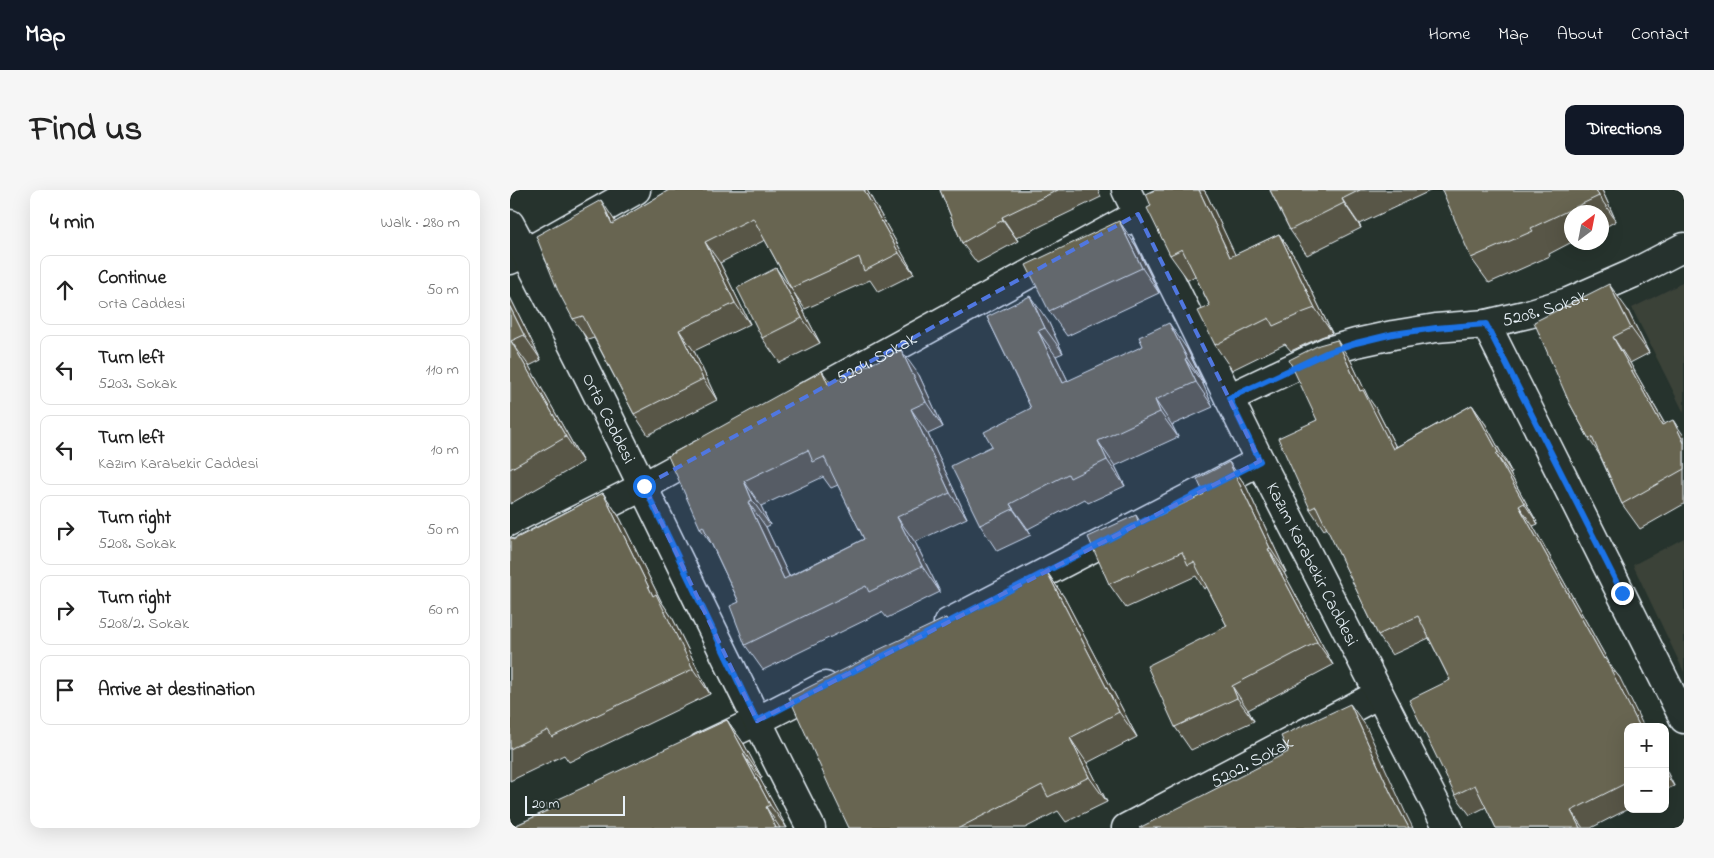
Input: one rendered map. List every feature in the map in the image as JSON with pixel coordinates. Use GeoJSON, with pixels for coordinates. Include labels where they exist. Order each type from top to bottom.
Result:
{"type":"FeatureCollection","features":[{"type":"Feature","properties":{"kind":"street"},"geometry":{"type":"LineString","coordinates":[[518,256],[636,190]]}},
{"type":"Feature","properties":{"kind":"street","name":"Kazım Karabekir Caddesi"},"geometry":{"type":"LineString","coordinates":[[1126,190],[1260,461],[1448,828]]}},
{"type":"Feature","properties":{"kind":"street","name":"5204. Sokak"},"geometry":{"type":"LineString","coordinates":[[782,410],[1138,214],[1190,190]]}},
{"type":"Feature","properties":{"kind":"street","name":"Orta Caddesi"},"geometry":{"type":"LineString","coordinates":[[510,224],[518,256],[644,486],[757,721],[811,828]]}},
{"type":"Feature","properties":{"kind":"street","name":"5208. Sokak"},"geometry":{"type":"LineString","coordinates":[[1229,398],[1328,352],[1356,343],[1393,334],[1486,324],[1568,302],[1632,274],[1684,247]]}},
{"type":"Feature","properties":{"kind":"street"},"geometry":{"type":"LineString","coordinates":[[1486,324],[1684,719]]}},
{"type":"Feature","properties":{"kind":"street"},"geometry":{"type":"LineString","coordinates":[[510,554],[644,486],[730,438]]}},
{"type":"Feature","properties":{"kind":"street"},"geometry":{"type":"LineString","coordinates":[[925,635],[1260,461]]}},
{"type":"Feature","properties":{"kind":"street"},"geometry":{"type":"LineString","coordinates":[[678,758],[757,721],[845,676]]}},
{"type":"Feature","properties":{"kind":"street","name":"5202. Sokak"},"geometry":{"type":"LineString","coordinates":[[1126,828],[1379,694]]}},
{"type":"Feature","properties":{"kind":"highlighted area"},"geometry":{"type":"Polygon","coordinates":[[[1138,214],[1260,461],[757,721],[644,486],[1138,214]]]}},
{"type":"Feature","properties":{"kind":"shaded area"},"geometry":{"type":"Polygon","coordinates":[[[1684,282],[1684,413],[1632,308],[1684,282]]]}},
{"type":"Feature","properties":{"kind":"shaded area"},"geometry":{"type":"Polygon","coordinates":[[[1684,538],[1684,672],[1633,565],[1684,538]]]}},
{"type":"Feature","properties":{"kind":"building"},"geometry":{"type":"Polygon","coordinates":[[[669,190],[864,190],[899,253],[864,271],[859,257],[791,288],[753,218],[705,242],[735,303],[679,330],[703,379],[634,414],[583,316],[573,319],[558,291],[536,236],[601,200],[612,224],[669,190]]]}},
{"type":"Feature","properties":{"kind":"building"},"geometry":{"type":"Polygon","coordinates":[[[940,190],[1058,190],[1002,217],[1003,220],[962,243],[940,190]]]}},
{"type":"Feature","properties":{"kind":"building"},"geometry":{"type":"Polygon","coordinates":[[[1155,190],[1199,190],[1230,257],[1279,234],[1315,308],[1273,326],[1269,318],[1215,345],[1198,311],[1210,306],[1182,249],[1170,255],[1147,208],[1151,206],[1146,194],[1155,190]]]}},
{"type":"Feature","properties":{"kind":"building"},"geometry":{"type":"Polygon","coordinates":[[[1270,190],[1360,190],[1342,199],[1344,203],[1290,230],[1270,190]]]}},
{"type":"Feature","properties":{"kind":"building"},"geometry":{"type":"Polygon","coordinates":[[[1442,190],[1596,190],[1599,196],[1580,205],[1564,205],[1564,212],[1531,228],[1533,231],[1471,258],[1442,190]]]}},
{"type":"Feature","properties":{"kind":"building"},"geometry":{"type":"Polygon","coordinates":[[[1119,221],[1142,268],[1049,311],[1026,265],[1119,221]]]}},
{"type":"Feature","properties":{"kind":"building"},"geometry":{"type":"Polygon","coordinates":[[[776,268],[802,318],[762,338],[737,288],[776,268]]]}},
{"type":"Feature","properties":{"kind":"building"},"geometry":{"type":"Polygon","coordinates":[[[1609,284],[1631,328],[1613,337],[1662,425],[1673,420],[1684,443],[1684,469],[1622,504],[1592,437],[1589,439],[1569,402],[1534,322],[1609,284]]]}},
{"type":"Feature","properties":{"kind":"building"},"geometry":{"type":"Polygon","coordinates":[[[1030,296],[1045,328],[1038,331],[1063,383],[1143,346],[1139,337],[1169,323],[1187,358],[1185,359],[1196,382],[1155,400],[1160,412],[1098,441],[1107,460],[1070,478],[1068,474],[1010,504],[1013,509],[980,525],[951,466],[992,446],[984,432],[1031,408],[987,317],[1030,296]]]}},
{"type":"Feature","properties":{"kind":"building"},"geometry":{"type":"Polygon","coordinates":[[[510,307],[524,335],[511,341],[566,437],[510,469],[510,307]]]}},
{"type":"Feature","properties":{"kind":"building"},"geometry":{"type":"Polygon","coordinates":[[[1337,340],[1360,391],[1363,390],[1393,449],[1472,405],[1498,452],[1496,454],[1524,503],[1519,506],[1605,658],[1638,723],[1624,723],[1624,784],[1571,811],[1580,828],[1496,828],[1475,785],[1455,795],[1409,700],[1450,680],[1418,616],[1378,635],[1316,506],[1310,509],[1278,438],[1317,420],[1289,360],[1319,345],[1337,340]]]}},
{"type":"Feature","properties":{"kind":"building"},"geometry":{"type":"Polygon","coordinates":[[[901,350],[926,402],[911,409],[950,493],[897,517],[922,566],[869,592],[866,586],[745,645],[730,606],[739,602],[703,526],[700,528],[668,456],[822,371],[828,384],[901,350]],[[808,450],[744,481],[752,500],[748,502],[784,579],[864,539],[824,457],[813,462],[808,450]]]}},
{"type":"Feature","properties":{"kind":"building"},"geometry":{"type":"Polygon","coordinates":[[[1229,462],[1270,548],[1268,549],[1317,642],[1232,686],[1237,698],[1175,727],[1147,666],[1227,626],[1194,562],[1188,565],[1182,552],[1109,584],[1088,537],[1136,515],[1139,524],[1204,494],[1197,479],[1229,462]]]}},
{"type":"Feature","properties":{"kind":"building"},"geometry":{"type":"Polygon","coordinates":[[[603,493],[653,596],[656,594],[693,669],[552,737],[548,730],[510,749],[510,538],[513,540],[603,493]]]}},
{"type":"Feature","properties":{"kind":"building"},"geometry":{"type":"Polygon","coordinates":[[[1047,572],[1119,712],[1070,738],[1089,777],[1048,797],[1042,785],[959,828],[849,828],[789,697],[875,654],[874,652],[946,618],[948,622],[1047,572]]]}},
{"type":"Feature","properties":{"kind":"building"},"geometry":{"type":"Polygon","coordinates":[[[1350,704],[1391,794],[1409,828],[1139,828],[1288,752],[1281,736],[1350,704]]]}},
{"type":"Feature","properties":{"kind":"building"},"geometry":{"type":"Polygon","coordinates":[[[727,720],[770,805],[766,807],[776,828],[510,828],[549,810],[546,805],[727,720]]]}},
{"type":"Feature","properties":{"kind":"route"},"geometry":{"type":"LineString","coordinates":[[644,486],[757,721],[1260,461],[1229,398],[1328,352],[1356,343],[1393,334],[1486,324],[1622,593]]}}]}
